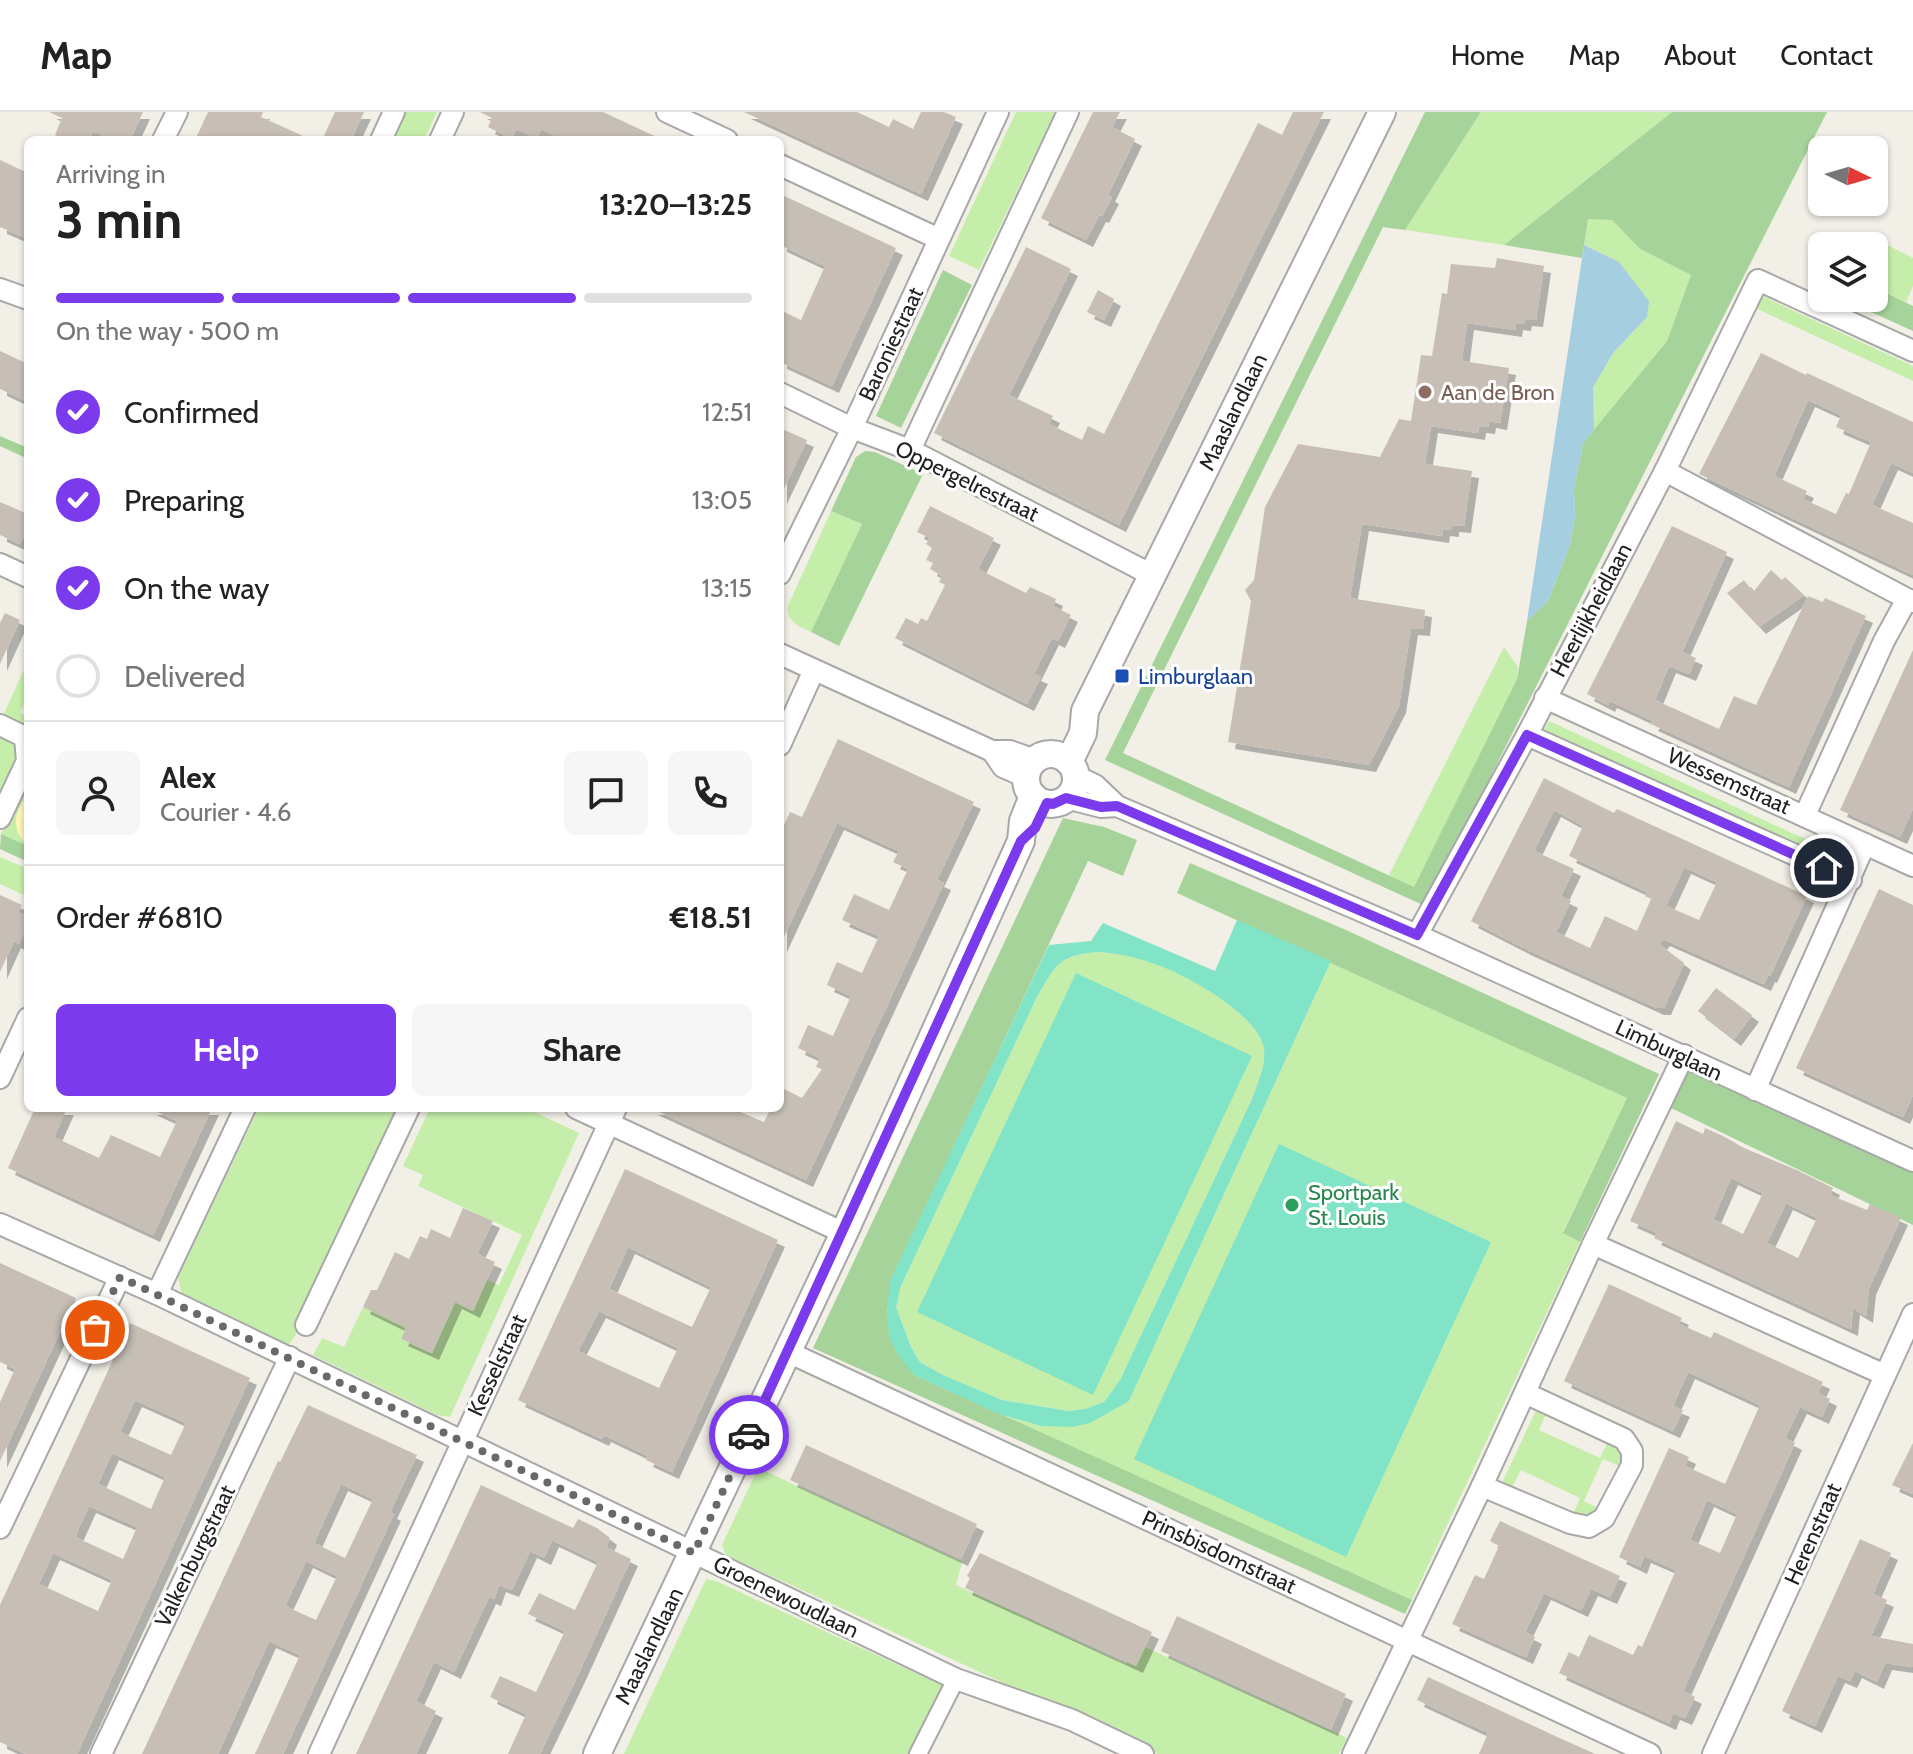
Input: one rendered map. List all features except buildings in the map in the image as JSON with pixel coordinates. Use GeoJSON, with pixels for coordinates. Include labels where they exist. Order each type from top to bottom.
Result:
{"type":"FeatureCollection","features":[{"type":"Feature","properties":{"kind":"street"},"geometry":{"type":"LineString","coordinates":[[165,136],[177,112]]}},
{"type":"Feature","properties":{"kind":"street"},"geometry":{"type":"LineString","coordinates":[[383,136],[394,112]]}},
{"type":"Feature","properties":{"kind":"street"},"geometry":{"type":"LineString","coordinates":[[442,136],[453,112]]}},
{"type":"Feature","properties":{"kind":"street"},"geometry":{"type":"LineString","coordinates":[[667,112],[718,136]]}},
{"type":"Feature","properties":{"kind":"street","name":"Baroniestraat"},"geometry":{"type":"LineString","coordinates":[[784,566],[852,428],[998,112]]}},
{"type":"Feature","properties":{"kind":"street"},"geometry":{"type":"LineString","coordinates":[[910,450],[1068,112]]}},
{"type":"Feature","properties":{"kind":"street","name":"Maaslandlaan"},"geometry":{"type":"LineString","coordinates":[[597,1754],[844,1233],[1021,841],[1023,821],[1051,778],[1068,727],[1085,711],[1382,112]]}},
{"type":"Feature","properties":{"kind":"street"},"geometry":{"type":"LineString","coordinates":[[784,167],[939,239]]}},
{"type":"Feature","properties":{"kind":"street","name":"Heerlijkheidlaan"},"geometry":{"type":"LineString","coordinates":[[1417,935],[1527,735],[1665,471],[1758,280],[1913,351]]}},
{"type":"Feature","properties":{"kind":"street"},"geometry":{"type":"LineString","coordinates":[[0,289],[24,298]]}},
{"type":"Feature","properties":{"kind":"street","name":"Oppergelrestraat"},"geometry":{"type":"LineString","coordinates":[[784,395],[852,428],[910,450],[1152,575]]}},
{"type":"Feature","properties":{"kind":"street"},"geometry":{"type":"LineString","coordinates":[[1665,471],[1910,600],[1884,641],[1805,815]]}},
{"type":"Feature","properties":{"kind":"street"},"geometry":{"type":"LineString","coordinates":[[0,564],[24,575]]}},
{"type":"Feature","properties":{"kind":"street","name":"Limburglaan"},"geometry":{"type":"LineString","coordinates":[[784,656],[992,751],[1010,751],[1101,807],[1117,806],[1417,935],[1913,1161]]}},
{"type":"Feature","properties":{"kind":"street"},"geometry":{"type":"LineString","coordinates":[[784,736],[814,670]]}},
{"type":"Feature","properties":{"kind":"street","name":"Wessemstraat"},"geometry":{"type":"LineString","coordinates":[[1545,698],[1913,866]]}},
{"type":"Feature","properties":{"kind":"street"},"geometry":{"type":"LineString","coordinates":[[0,725],[24,737]]}},
{"type":"Feature","properties":{"kind":"street","name":"Wessemstraat"},"geometry":{"type":"LineString","coordinates":[[1527,735],[1851,880]]}},
{"type":"Feature","properties":{"kind":"street"},"geometry":{"type":"LineString","coordinates":[[0,818],[24,767]]}},
{"type":"Feature","properties":{"kind":"street"},"geometry":{"type":"LineString","coordinates":[[1755,1090],[1865,844]]}},
{"type":"Feature","properties":{"kind":"street"},"geometry":{"type":"LineString","coordinates":[[0,1078],[24,1027]]}},
{"type":"Feature","properties":{"kind":"street"},"geometry":{"type":"LineString","coordinates":[[1353,1754],[1684,1055]]}},
{"type":"Feature","properties":{"kind":"street"},"geometry":{"type":"LineString","coordinates":[[157,1294],[243,1112]]}},
{"type":"Feature","properties":{"kind":"street"},"geometry":{"type":"LineString","coordinates":[[306,1325],[407,1112]]}},
{"type":"Feature","properties":{"kind":"street"},"geometry":{"type":"LineString","coordinates":[[613,1116],[844,1233]]}},
{"type":"Feature","properties":{"kind":"street","name":"Kesselstraat"},"geometry":{"type":"LineString","coordinates":[[319,1754],[613,1116]]}},
{"type":"Feature","properties":{"kind":"street","name":"Groenewoudlaan"},"geometry":{"type":"LineString","coordinates":[[0,1224],[290,1357],[956,1679],[1072,1720],[1143,1754]]}},
{"type":"Feature","properties":{"kind":"street"},"geometry":{"type":"LineString","coordinates":[[1593,1244],[1885,1375]]}},
{"type":"Feature","properties":{"kind":"street"},"geometry":{"type":"LineString","coordinates":[[0,1528],[120,1277]]}},
{"type":"Feature","properties":{"kind":"street","name":"Herenstraat"},"geometry":{"type":"LineString","coordinates":[[1713,1754],[1913,1314]]}},
{"type":"Feature","properties":{"kind":"street","name":"Prinsbisdomstraat"},"geometry":{"type":"LineString","coordinates":[[788,1352],[1650,1754]]}},
{"type":"Feature","properties":{"kind":"street","name":"Valkenburgstraat"},"geometry":{"type":"LineString","coordinates":[[101,1754],[290,1357]]}},
{"type":"Feature","properties":{"kind":"street"},"geometry":{"type":"LineString","coordinates":[[1482,1486],[1570,1523],[1589,1527],[1604,1518],[1632,1465],[1632,1451],[1624,1439],[1525,1393]]}},
{"type":"Feature","properties":{"kind":"street"},"geometry":{"type":"LineString","coordinates":[[918,1754],[956,1679]]}},
{"type":"Feature","properties":{"kind":"green space"},"geometry":{"type":"Polygon","coordinates":[[[403,112],[437,112],[426,136],[392,136],[403,112]]]}},
{"type":"Feature","properties":{"kind":"green space"},"geometry":{"type":"Polygon","coordinates":[[[1016,112],[1055,112],[979,270],[949,256],[1016,112]]]}},
{"type":"Feature","properties":{"kind":"green space"},"geometry":{"type":"Polygon","coordinates":[[[1425,112],[1481,112],[1405,230],[1383,227],[1123,753],[1414,887],[1517,679],[1527,621],[1548,601],[1570,545],[1575,517],[1574,489],[1583,443],[1667,341],[1691,275],[1640,249],[1612,220],[1588,219],[1582,258],[1504,245],[1672,112],[1827,112],[1815,136],[1808,136],[1808,150],[1425,906],[1105,760],[1425,112]]]}},
{"type":"Feature","properties":{"kind":"green space"},"geometry":{"type":"Polygon","coordinates":[[[1481,112],[1672,112],[1504,245],[1405,230],[1481,112]]]}},
{"type":"Feature","properties":{"kind":"green space"},"geometry":{"type":"Polygon","coordinates":[[[1588,218],[1612,220],[1640,249],[1691,275],[1667,341],[1594,430],[1592,387],[1613,353],[1647,317],[1619,262],[1584,245],[1588,218]]]}},
{"type":"Feature","properties":{"kind":"green space"},"geometry":{"type":"Polygon","coordinates":[[[1888,246],[1913,258],[1913,286],[1906,302],[1888,294],[1888,246]]]}},
{"type":"Feature","properties":{"kind":"green space"},"geometry":{"type":"Polygon","coordinates":[[[943,270],[972,285],[901,428],[876,416],[943,270]]]}},
{"type":"Feature","properties":{"kind":"green space"},"geometry":{"type":"Polygon","coordinates":[[[1888,294],[1913,306],[1913,331],[1871,312],[1888,312],[1888,294]]]}},
{"type":"Feature","properties":{"kind":"green space"},"geometry":{"type":"Polygon","coordinates":[[[1762,296],[1913,366],[1913,381],[1755,308],[1762,296]]]}},
{"type":"Feature","properties":{"kind":"green space"},"geometry":{"type":"Polygon","coordinates":[[[0,436],[24,446],[24,457],[0,446],[0,436]]]}},
{"type":"Feature","properties":{"kind":"green space"},"geometry":{"type":"Polygon","coordinates":[[[865,451],[875,452],[923,474],[839,646],[811,632],[862,524],[831,511],[856,457],[865,451]]]}},
{"type":"Feature","properties":{"kind":"green space"},"geometry":{"type":"Polygon","coordinates":[[[831,511],[862,524],[811,632],[792,621],[787,608],[831,511]]]}},
{"type":"Feature","properties":{"kind":"green space"},"geometry":{"type":"Polygon","coordinates":[[[1504,647],[1518,667],[1517,679],[1414,888],[1389,875],[1504,647]]]}},
{"type":"Feature","properties":{"kind":"green space"},"geometry":{"type":"Polygon","coordinates":[[[24,670],[24,704],[20,713],[24,715],[24,732],[1,720],[24,670]]]}},
{"type":"Feature","properties":{"kind":"green space"},"geometry":{"type":"Polygon","coordinates":[[[1549,721],[1844,857],[1836,875],[1539,738],[1549,721]]]}},
{"type":"Feature","properties":{"kind":"green space"},"geometry":{"type":"Polygon","coordinates":[[[0,731],[18,740],[21,761],[0,805],[0,731]]]}},
{"type":"Feature","properties":{"kind":"green space"},"geometry":{"type":"Polygon","coordinates":[[[24,785],[24,844],[1,834],[24,785]]]}},
{"type":"Feature","properties":{"kind":"green space"},"geometry":{"type":"Polygon","coordinates":[[[1063,818],[1104,827],[1137,840],[1123,876],[1088,861],[891,1281],[887,1314],[914,1375],[1412,1600],[1405,1614],[813,1348],[1063,818]]]}},
{"type":"Feature","properties":{"kind":"green space"},"geometry":{"type":"Polygon","coordinates":[[[1,834],[24,844],[24,860],[0,849],[1,834]]]}},
{"type":"Feature","properties":{"kind":"green space"},"geometry":{"type":"Polygon","coordinates":[[[0,857],[24,867],[24,895],[0,884],[0,857]]]}},
{"type":"Feature","properties":{"kind":"green space"},"geometry":{"type":"Polygon","coordinates":[[[1190,863],[1346,930],[1659,1074],[1580,1242],[1563,1233],[1627,1098],[1177,893],[1190,863]]]}},
{"type":"Feature","properties":{"kind":"green space"},"geometry":{"type":"Polygon","coordinates":[[[1237,920],[1331,961],[1129,1401],[1090,1423],[1073,1427],[1041,1426],[999,1414],[914,1375],[896,1352],[889,1335],[890,1281],[1049,945],[1091,941],[1103,923],[1215,971],[1237,920]],[[1100,952],[1076,955],[1060,963],[1043,986],[901,1286],[896,1307],[920,1362],[1002,1400],[1068,1411],[1104,1402],[1120,1380],[1252,1099],[1264,1062],[1259,1037],[1249,1023],[1217,996],[1163,967],[1137,958],[1100,952]]]}},
{"type":"Feature","properties":{"kind":"green space"},"geometry":{"type":"Polygon","coordinates":[[[1100,952],[1131,956],[1163,966],[1217,996],[1249,1023],[1259,1037],[1264,1062],[1252,1099],[1120,1380],[1104,1402],[1068,1411],[1002,1400],[920,1362],[896,1307],[901,1286],[1037,997],[1060,963],[1076,955],[1100,952]]]}},
{"type":"Feature","properties":{"kind":"green space"},"geometry":{"type":"Polygon","coordinates":[[[1331,961],[1627,1098],[1563,1232],[1580,1242],[1412,1600],[999,1414],[1041,1426],[1129,1401],[1331,961]]]}},
{"type":"Feature","properties":{"kind":"green space"},"geometry":{"type":"Polygon","coordinates":[[[1076,973],[1252,1056],[1093,1395],[917,1312],[1076,973]]]}},
{"type":"Feature","properties":{"kind":"green space"},"geometry":{"type":"Polygon","coordinates":[[[1689,1070],[1913,1162],[1913,1225],[1671,1108],[1689,1070]]]}},
{"type":"Feature","properties":{"kind":"green space"},"geometry":{"type":"Polygon","coordinates":[[[257,1112],[397,1112],[300,1328],[289,1345],[182,1296],[178,1277],[257,1112]]]}},
{"type":"Feature","properties":{"kind":"green space"},"geometry":{"type":"Polygon","coordinates":[[[428,1112],[534,1112],[579,1133],[450,1417],[437,1415],[313,1355],[322,1338],[344,1347],[363,1307],[377,1314],[380,1309],[408,1322],[401,1339],[431,1353],[455,1302],[473,1310],[487,1280],[499,1285],[522,1235],[418,1186],[423,1175],[403,1166],[428,1112]]]}},
{"type":"Feature","properties":{"kind":"green space"},"geometry":{"type":"Polygon","coordinates":[[[1279,1144],[1491,1242],[1346,1557],[1134,1459],[1279,1144]]]}},
{"type":"Feature","properties":{"kind":"green space"},"geometry":{"type":"Polygon","coordinates":[[[1536,1410],[1546,1414],[1539,1430],[1600,1458],[1608,1442],[1616,1446],[1621,1454],[1620,1466],[1603,1459],[1584,1501],[1599,1508],[1595,1515],[1588,1518],[1573,1514],[1580,1498],[1521,1470],[1512,1488],[1502,1483],[1536,1410]]]}},
{"type":"Feature","properties":{"kind":"green space"},"geometry":{"type":"Polygon","coordinates":[[[758,1468],[962,1562],[956,1585],[1126,1664],[1136,1643],[1347,1738],[1339,1754],[1157,1754],[726,1555],[722,1545],[758,1468]]]}},
{"type":"Feature","properties":{"kind":"green space"},"geometry":{"type":"Polygon","coordinates":[[[706,1579],[944,1686],[909,1754],[624,1754],[706,1579]]]}},
{"type":"Feature","properties":{"kind":"sand"},"geometry":{"type":"Polygon","coordinates":[[[24,801],[24,841],[16,823],[24,801]]]}},
{"type":"Feature","properties":{"kind":"water"},"geometry":{"type":"Polygon","coordinates":[[[1584,245],[1619,262],[1649,301],[1647,317],[1613,353],[1593,387],[1594,430],[1583,443],[1574,489],[1575,517],[1570,545],[1548,601],[1527,621],[1584,245]]]}},
{"type":"Feature","properties":{"kind":"way so far"},"geometry":{"type":"LineString","coordinates":[[95,1330],[120,1277],[694,1553],[749,1435]]}},
{"type":"Feature","properties":{"kind":"place","name":"Aan de Bron"},"geometry":{"type":"Point","coordinates":[1425,392]}},
{"type":"Feature","properties":{"kind":"place","name":"Limburglaan"},"geometry":{"type":"Point","coordinates":[1122,676]}},
{"type":"Feature","properties":{"kind":"place","name":"Sportpark St. Louis"},"geometry":{"type":"Point","coordinates":[1292,1205]}},
{"type":"Feature","properties":{"kind":"route"},"geometry":{"type":"LineString","coordinates":[[749,1435],[1021,841],[1035,828],[1047,803],[1053,804],[1066,798],[1101,807],[1117,806],[1417,935],[1527,735],[1824,868]]}}]}
